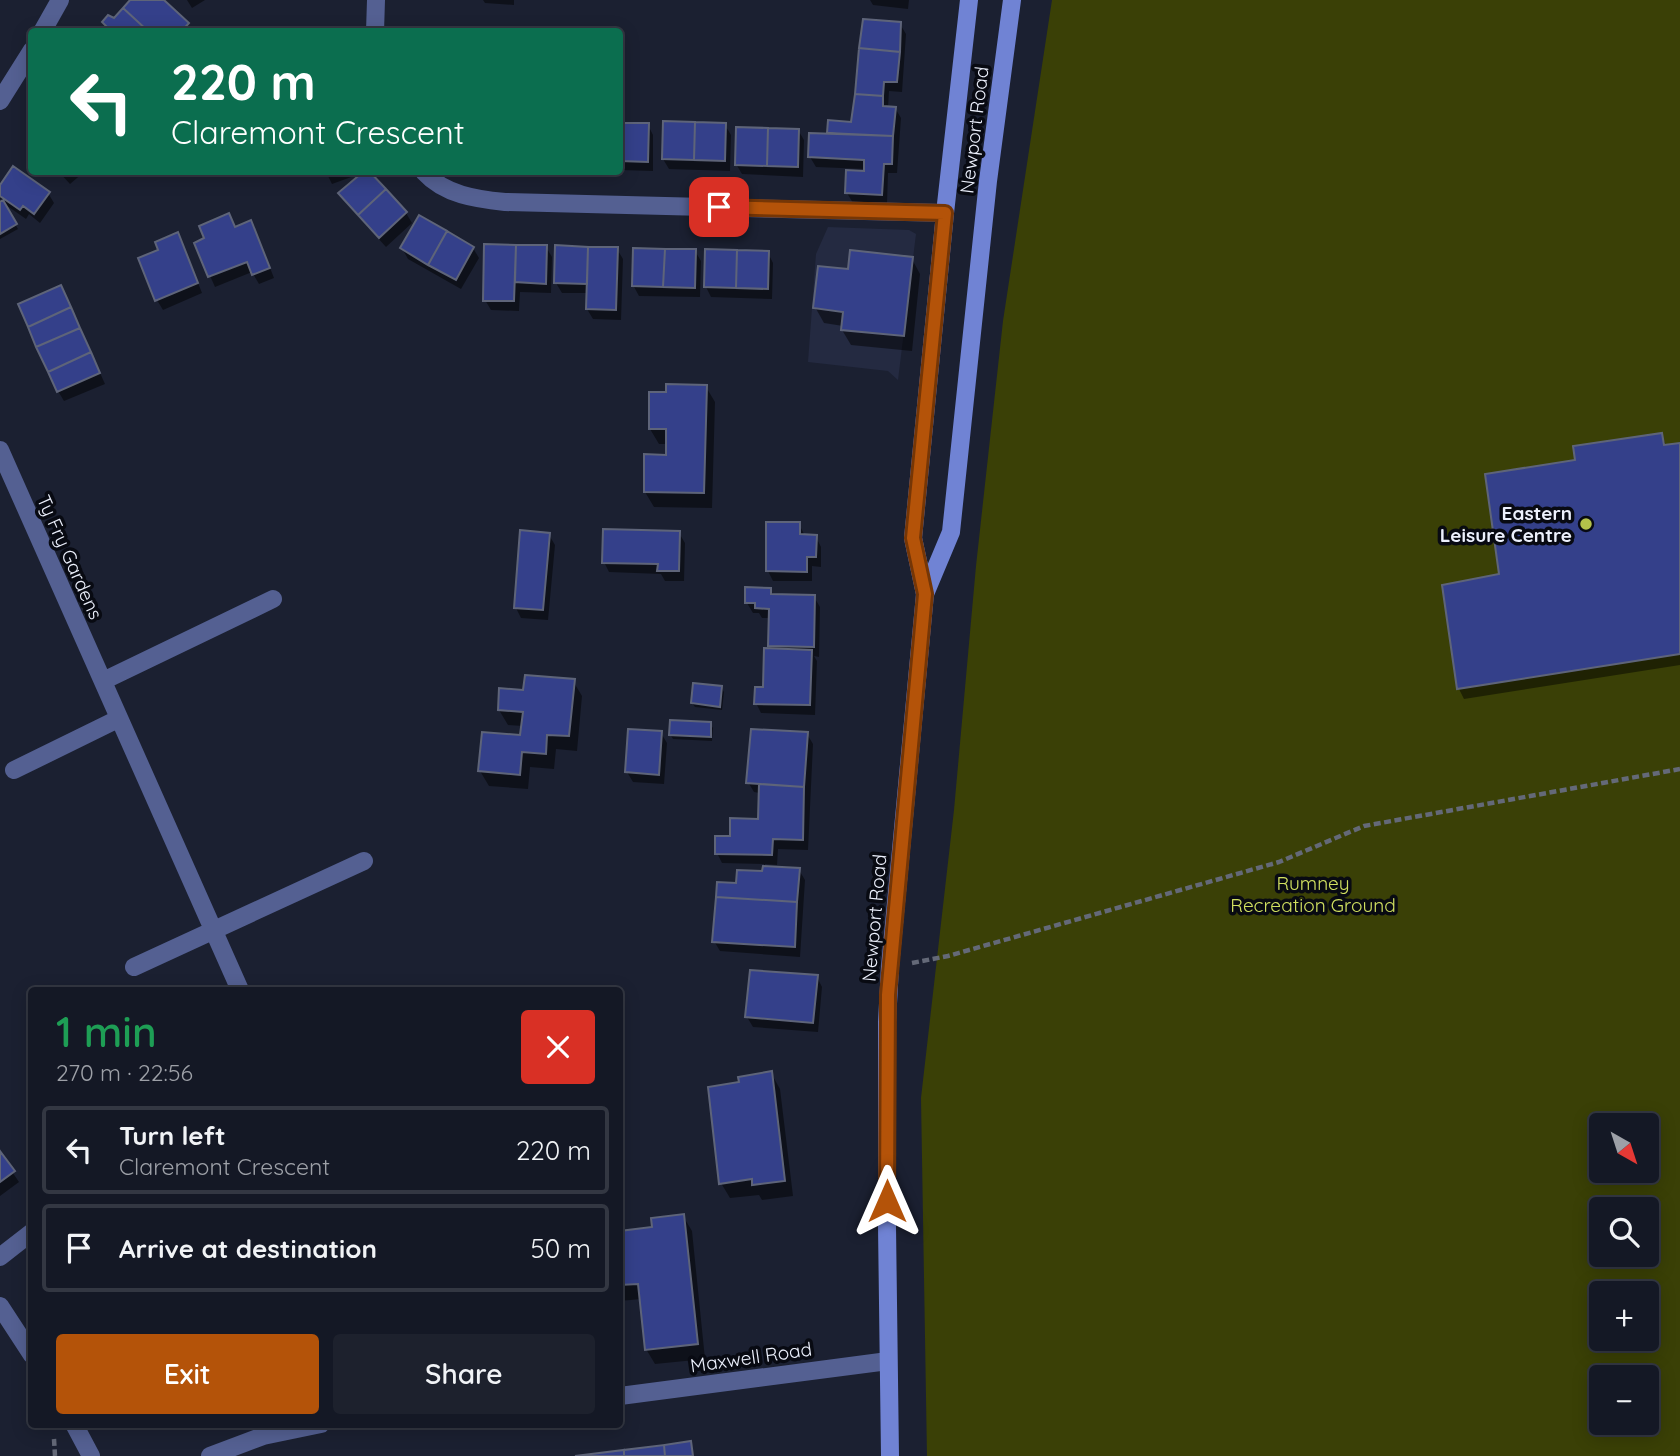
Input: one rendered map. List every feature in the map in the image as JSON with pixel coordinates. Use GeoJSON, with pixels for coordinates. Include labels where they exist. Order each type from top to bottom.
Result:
{"type":"FeatureCollection","features":[{"type":"Feature","properties":{"kind":"main road","name":"Newport Road"},"geometry":{"type":"LineString","coordinates":[[925,594],[913,538],[969,0]]}},
{"type":"Feature","properties":{"kind":"main road","name":"Newport Road"},"geometry":{"type":"LineString","coordinates":[[890,1456],[887,1022],[890,967],[925,594],[951,532],[988,181],[1012,0]]}},
{"type":"Feature","properties":{"kind":"street"},"geometry":{"type":"LineString","coordinates":[[375,28],[376,0]]}},
{"type":"Feature","properties":{"kind":"street"},"geometry":{"type":"LineString","coordinates":[[43,28],[53,2]]}},
{"type":"Feature","properties":{"kind":"street"},"geometry":{"type":"LineString","coordinates":[[0,101],[28,56]]}},
{"type":"Feature","properties":{"kind":"street"},"geometry":{"type":"LineString","coordinates":[[428,175],[449,190],[474,199],[505,202],[945,213]]}},
{"type":"Feature","properties":{"kind":"street","name":"Ty Fry Gardens"},"geometry":{"type":"LineString","coordinates":[[0,450],[239,987]]}},
{"type":"Feature","properties":{"kind":"street"},"geometry":{"type":"LineString","coordinates":[[103,681],[272,599]]}},
{"type":"Feature","properties":{"kind":"street"},"geometry":{"type":"LineString","coordinates":[[14,770],[118,719]]}},
{"type":"Feature","properties":{"kind":"street"},"geometry":{"type":"LineString","coordinates":[[134,967],[364,861]]}},
{"type":"Feature","properties":{"kind":"street"},"geometry":{"type":"LineString","coordinates":[[0,1257],[28,1235]]}},
{"type":"Feature","properties":{"kind":"street"},"geometry":{"type":"LineString","coordinates":[[0,1306],[28,1348]]}},
{"type":"Feature","properties":{"kind":"street","name":"Maxwell Road"},"geometry":{"type":"LineString","coordinates":[[623,1396],[888,1361]]}},
{"type":"Feature","properties":{"kind":"street"},"geometry":{"type":"LineString","coordinates":[[76,1428],[91,1456]]}},
{"type":"Feature","properties":{"kind":"street"},"geometry":{"type":"LineString","coordinates":[[209,1456],[263,1436],[302,1428]]}},
{"type":"Feature","properties":{"kind":"path"},"geometry":{"type":"LineString","coordinates":[[890,967],[948,956],[1279,862],[1364,826],[1680,769]]}},
{"type":"Feature","properties":{"kind":"shaded area"},"geometry":{"type":"Polygon","coordinates":[[[828,227],[909,230],[916,234],[898,380],[888,371],[808,362],[816,254],[828,227]]]}},
{"type":"Feature","properties":{"kind":"green space","name":"Rumney Recreation Ground"},"geometry":{"type":"Polygon","coordinates":[[[1052,0],[1680,0],[1680,1456],[927,1456],[921,1098],[954,810],[976,566],[1003,321],[1052,0]]]}},
{"type":"Feature","properties":{"kind":"building"},"geometry":{"type":"Polygon","coordinates":[[[130,0],[164,0],[189,23],[185,28],[145,28],[123,8],[130,0]]]}},
{"type":"Feature","properties":{"kind":"building"},"geometry":{"type":"Polygon","coordinates":[[[123,8],[145,28],[108,28],[102,22],[108,15],[114,18],[123,8]]]}},
{"type":"Feature","properties":{"kind":"building"},"geometry":{"type":"Polygon","coordinates":[[[863,19],[901,22],[900,52],[859,48],[863,19]]]}},
{"type":"Feature","properties":{"kind":"building"},"geometry":{"type":"Polygon","coordinates":[[[859,48],[900,52],[897,82],[884,82],[883,96],[855,94],[859,48]]]}},
{"type":"Feature","properties":{"kind":"building"},"geometry":{"type":"Polygon","coordinates":[[[855,94],[883,96],[883,106],[896,107],[893,136],[827,133],[828,120],[851,122],[855,94]]]}},
{"type":"Feature","properties":{"kind":"building"},"geometry":{"type":"Polygon","coordinates":[[[663,121],[695,122],[694,160],[662,159],[663,121]]]}},
{"type":"Feature","properties":{"kind":"building"},"geometry":{"type":"Polygon","coordinates":[[[695,122],[726,123],[725,161],[694,160],[695,122]]]}},
{"type":"Feature","properties":{"kind":"building"},"geometry":{"type":"Polygon","coordinates":[[[623,123],[649,123],[648,162],[623,161],[623,123]]]}},
{"type":"Feature","properties":{"kind":"building"},"geometry":{"type":"Polygon","coordinates":[[[736,127],[768,128],[767,166],[735,165],[736,127]]]}},
{"type":"Feature","properties":{"kind":"building"},"geometry":{"type":"Polygon","coordinates":[[[768,128],[799,129],[798,167],[767,166],[768,128]]]}},
{"type":"Feature","properties":{"kind":"building"},"geometry":{"type":"Polygon","coordinates":[[[809,133],[893,136],[892,164],[884,164],[882,195],[845,193],[846,170],[864,171],[864,160],[808,157],[809,133]]]}},
{"type":"Feature","properties":{"kind":"building"},"geometry":{"type":"Polygon","coordinates":[[[13,166],[50,192],[34,214],[23,206],[20,210],[0,196],[0,185],[13,166]]]}},
{"type":"Feature","properties":{"kind":"building"},"geometry":{"type":"Polygon","coordinates":[[[359,175],[373,175],[386,189],[358,215],[338,193],[359,175]]]}},
{"type":"Feature","properties":{"kind":"building"},"geometry":{"type":"Polygon","coordinates":[[[386,189],[407,212],[379,238],[358,215],[386,189]]]}},
{"type":"Feature","properties":{"kind":"building"},"geometry":{"type":"Polygon","coordinates":[[[3,200],[17,224],[0,234],[0,202],[3,200]]]}},
{"type":"Feature","properties":{"kind":"building"},"geometry":{"type":"Polygon","coordinates":[[[229,213],[235,227],[251,220],[270,268],[252,275],[247,262],[208,277],[194,243],[204,238],[199,226],[229,213]]]}},
{"type":"Feature","properties":{"kind":"building"},"geometry":{"type":"Polygon","coordinates":[[[419,215],[447,231],[428,265],[400,248],[419,215]]]}},
{"type":"Feature","properties":{"kind":"building"},"geometry":{"type":"Polygon","coordinates":[[[447,231],[474,247],[456,280],[428,265],[447,231]]]}},
{"type":"Feature","properties":{"kind":"building"},"geometry":{"type":"Polygon","coordinates":[[[178,232],[198,283],[155,301],[138,258],[158,250],[155,242],[178,232]]]}},
{"type":"Feature","properties":{"kind":"building"},"geometry":{"type":"Polygon","coordinates":[[[484,244],[516,245],[514,301],[483,301],[484,244]]]}},
{"type":"Feature","properties":{"kind":"building"},"geometry":{"type":"Polygon","coordinates":[[[516,245],[547,245],[546,284],[515,282],[516,245]]]}},
{"type":"Feature","properties":{"kind":"building"},"geometry":{"type":"Polygon","coordinates":[[[555,245],[588,247],[587,284],[554,283],[555,245]]]}},
{"type":"Feature","properties":{"kind":"building"},"geometry":{"type":"Polygon","coordinates":[[[588,247],[618,247],[616,310],[586,309],[588,247]]]}},
{"type":"Feature","properties":{"kind":"building"},"geometry":{"type":"Polygon","coordinates":[[[633,248],[665,249],[663,287],[632,286],[633,248]]]}},
{"type":"Feature","properties":{"kind":"building"},"geometry":{"type":"Polygon","coordinates":[[[665,249],[696,249],[695,288],[663,287],[665,249]]]}},
{"type":"Feature","properties":{"kind":"building"},"geometry":{"type":"Polygon","coordinates":[[[705,249],[737,250],[736,288],[704,287],[705,249]]]}},
{"type":"Feature","properties":{"kind":"building"},"geometry":{"type":"Polygon","coordinates":[[[737,250],[769,251],[768,289],[736,288],[737,250]]]}},
{"type":"Feature","properties":{"kind":"building"},"geometry":{"type":"Polygon","coordinates":[[[850,250],[913,257],[904,336],[841,330],[843,312],[813,308],[818,266],[848,269],[850,250]]]}},
{"type":"Feature","properties":{"kind":"building"},"geometry":{"type":"Polygon","coordinates":[[[61,285],[71,307],[28,327],[18,304],[61,285]]]}},
{"type":"Feature","properties":{"kind":"building"},"geometry":{"type":"Polygon","coordinates":[[[71,307],[80,328],[36,347],[28,327],[71,307]]]}},
{"type":"Feature","properties":{"kind":"building"},"geometry":{"type":"Polygon","coordinates":[[[80,328],[91,352],[48,372],[36,347],[80,328]]]}},
{"type":"Feature","properties":{"kind":"building"},"geometry":{"type":"Polygon","coordinates":[[[91,352],[100,373],[57,392],[48,372],[91,352]]]}},
{"type":"Feature","properties":{"kind":"building"},"geometry":{"type":"Polygon","coordinates":[[[666,384],[707,385],[704,493],[644,492],[644,454],[666,455],[666,429],[649,429],[649,392],[666,392],[666,384]]]}},
{"type":"Feature","properties":{"kind":"building","name":"Eastern Leisure Centre"},"geometry":{"type":"Polygon","coordinates":[[[1662,433],[1664,445],[1680,443],[1680,654],[1457,689],[1442,585],[1499,574],[1485,474],[1575,460],[1573,446],[1662,433]]]}},
{"type":"Feature","properties":{"kind":"building"},"geometry":{"type":"Polygon","coordinates":[[[766,522],[800,522],[800,534],[817,535],[816,557],[807,557],[807,572],[766,571],[766,522]]]}},
{"type":"Feature","properties":{"kind":"building"},"geometry":{"type":"Polygon","coordinates":[[[603,529],[680,531],[679,571],[657,571],[658,564],[602,563],[603,529]]]}},
{"type":"Feature","properties":{"kind":"building"},"geometry":{"type":"Polygon","coordinates":[[[520,530],[550,533],[543,610],[514,608],[520,530]]]}},
{"type":"Feature","properties":{"kind":"building"},"geometry":{"type":"Polygon","coordinates":[[[745,587],[771,588],[771,594],[815,595],[814,647],[768,646],[769,609],[755,608],[755,603],[745,603],[745,587]]]}},
{"type":"Feature","properties":{"kind":"building"},"geometry":{"type":"Polygon","coordinates":[[[764,648],[812,650],[810,705],[754,704],[755,687],[763,687],[764,648]]]}},
{"type":"Feature","properties":{"kind":"building"},"geometry":{"type":"Polygon","coordinates":[[[525,675],[575,679],[569,736],[547,735],[546,754],[522,752],[520,775],[478,771],[482,732],[520,735],[523,712],[498,710],[499,688],[523,690],[525,675]]]}},
{"type":"Feature","properties":{"kind":"building"},"geometry":{"type":"Polygon","coordinates":[[[693,683],[722,686],[720,707],[691,703],[693,683]]]}},
{"type":"Feature","properties":{"kind":"building"},"geometry":{"type":"Polygon","coordinates":[[[670,720],[711,722],[711,737],[669,735],[670,720]]]}},
{"type":"Feature","properties":{"kind":"building"},"geometry":{"type":"Polygon","coordinates":[[[628,729],[662,731],[659,775],[625,772],[628,729]]]}},
{"type":"Feature","properties":{"kind":"building"},"geometry":{"type":"Polygon","coordinates":[[[751,729],[808,732],[804,787],[746,783],[751,729]]]}},
{"type":"Feature","properties":{"kind":"building"},"geometry":{"type":"Polygon","coordinates":[[[759,784],[804,787],[803,840],[773,839],[772,855],[715,854],[715,836],[730,836],[730,818],[758,819],[759,784]]]}},
{"type":"Feature","properties":{"kind":"building"},"geometry":{"type":"Polygon","coordinates":[[[763,866],[800,868],[797,902],[716,897],[717,882],[736,883],[737,870],[762,871],[763,866]]]}},
{"type":"Feature","properties":{"kind":"building"},"geometry":{"type":"Polygon","coordinates":[[[716,897],[797,902],[795,947],[712,942],[716,897]]]}},
{"type":"Feature","properties":{"kind":"building"},"geometry":{"type":"Polygon","coordinates":[[[750,970],[818,975],[813,1023],[745,1017],[750,970]]]}},
{"type":"Feature","properties":{"kind":"building"},"geometry":{"type":"Polygon","coordinates":[[[772,1071],[785,1181],[752,1185],[752,1179],[719,1184],[708,1087],[739,1082],[738,1077],[772,1071]]]}},
{"type":"Feature","properties":{"kind":"building"},"geometry":{"type":"Polygon","coordinates":[[[0,1151],[15,1171],[0,1182],[0,1151]]]}},
{"type":"Feature","properties":{"kind":"building"},"geometry":{"type":"Polygon","coordinates":[[[684,1214],[698,1344],[645,1350],[638,1284],[623,1285],[623,1231],[652,1227],[651,1218],[684,1214]]]}},
{"type":"Feature","properties":{"kind":"building"},"geometry":{"type":"Polygon","coordinates":[[[691,1441],[693,1456],[665,1456],[664,1445],[691,1441]]]}},
{"type":"Feature","properties":{"kind":"building"},"geometry":{"type":"Polygon","coordinates":[[[664,1445],[665,1456],[624,1456],[624,1450],[664,1445]]]}},
{"type":"Feature","properties":{"kind":"building"},"geometry":{"type":"Polygon","coordinates":[[[624,1450],[624,1456],[575,1456],[624,1450]]]}},
{"type":"Feature","properties":{"kind":"place","name":"Eastern Leisure Centre"},"geometry":{"type":"Point","coordinates":[1586,524]}},
{"type":"Feature","properties":{"kind":"route"},"geometry":{"type":"LineString","coordinates":[[719,207],[945,213],[913,538],[925,594],[888,995],[887,1201]]}}]}
